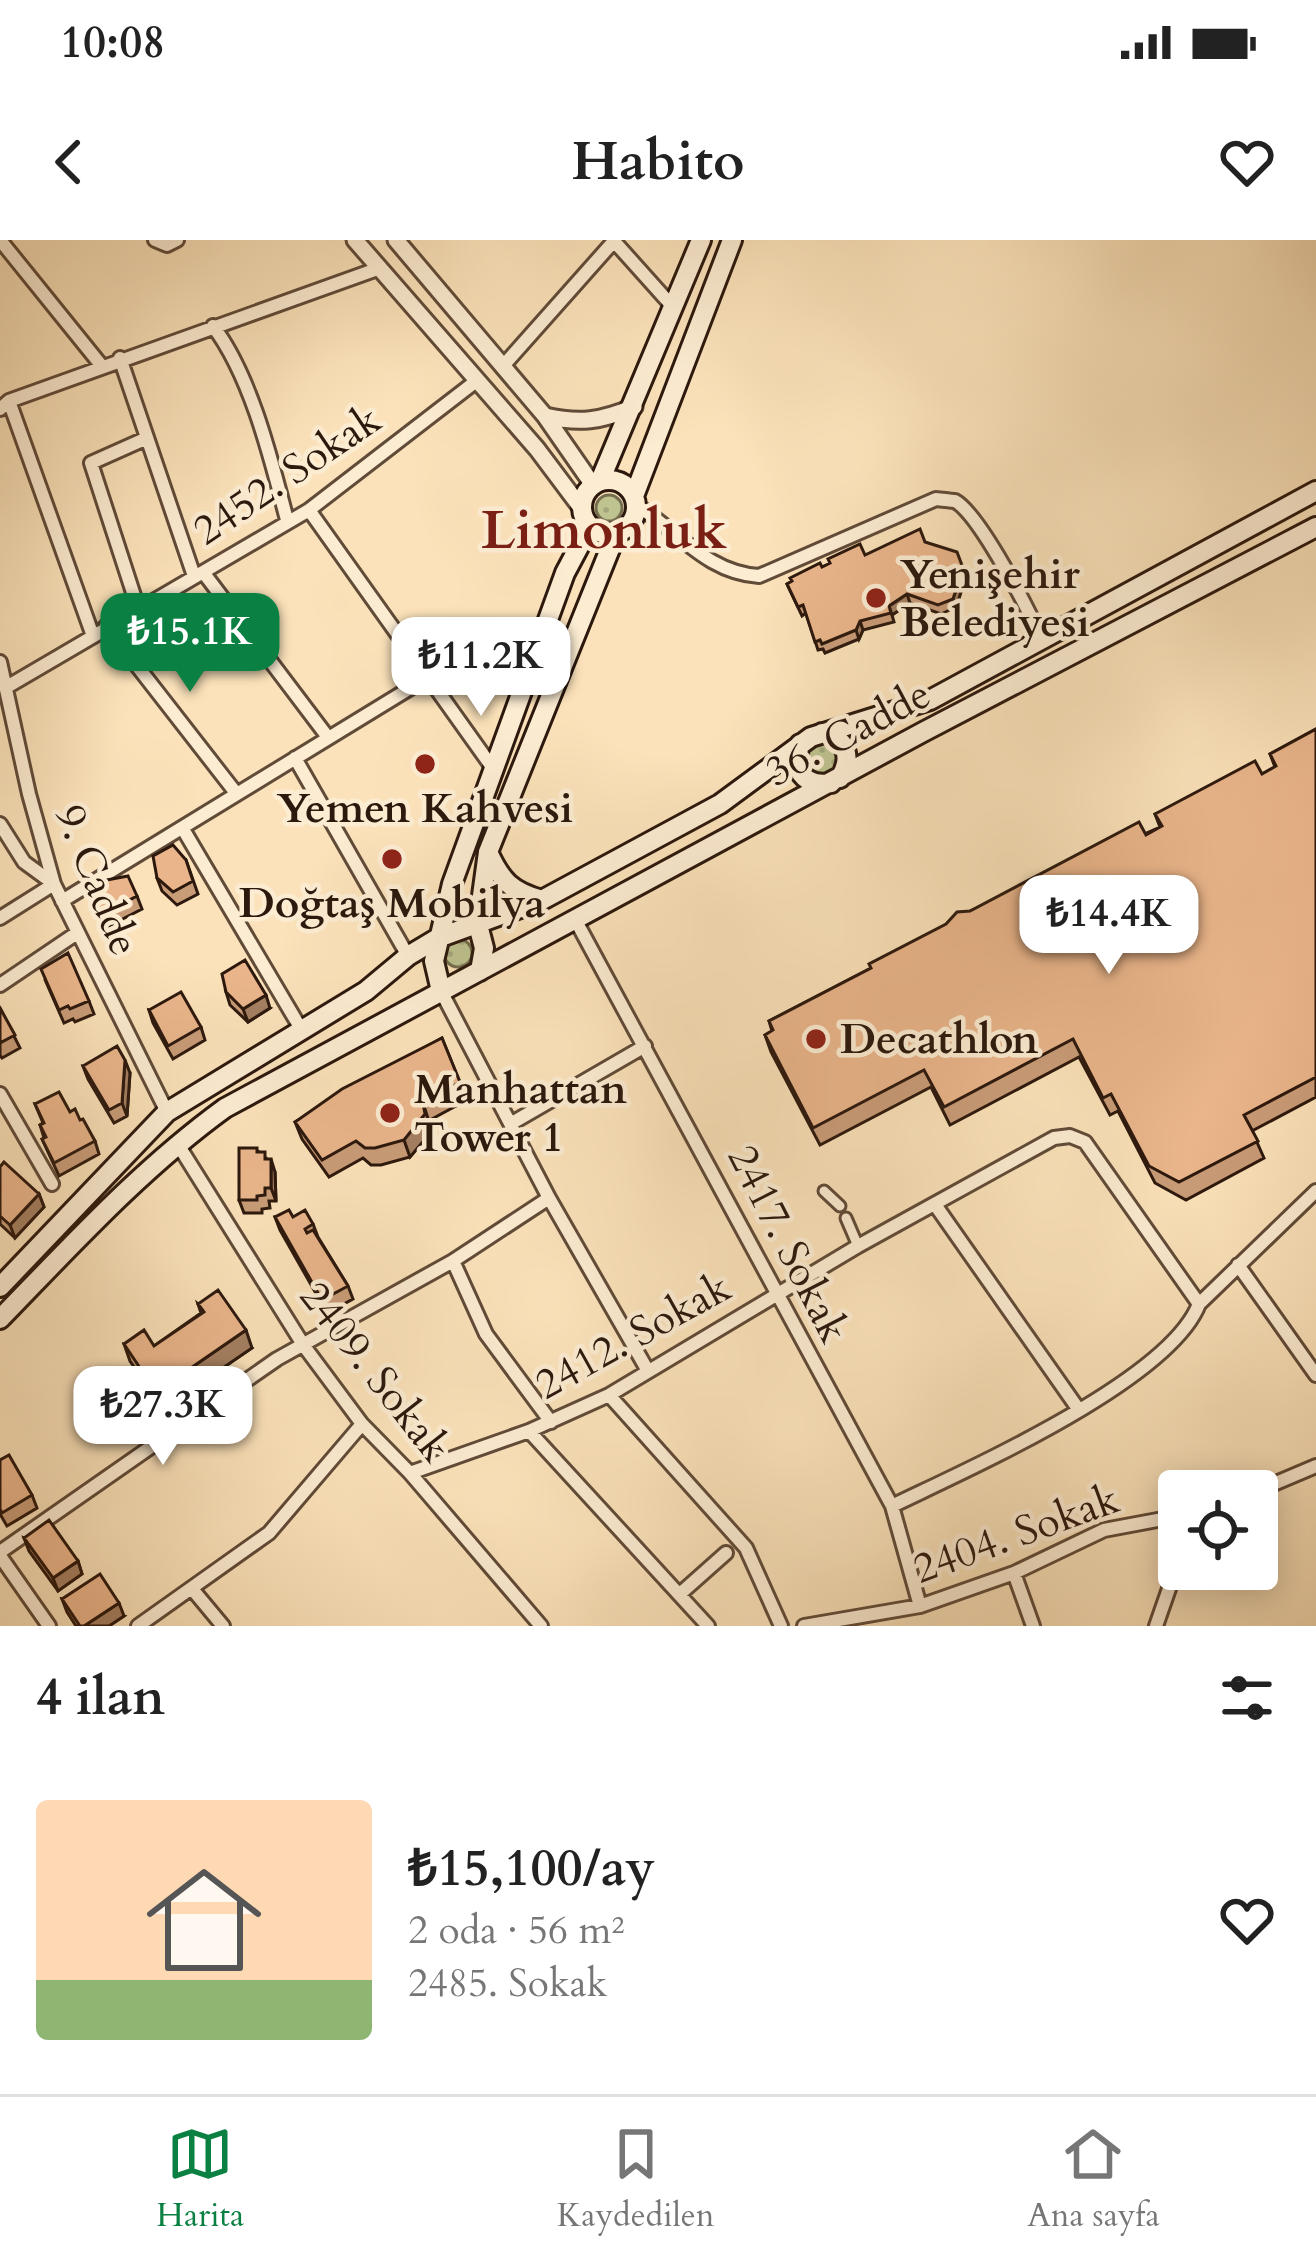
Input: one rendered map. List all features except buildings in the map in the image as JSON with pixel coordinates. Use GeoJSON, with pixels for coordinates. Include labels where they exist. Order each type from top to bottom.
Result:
{"type":"FeatureCollection","features":[{"type":"Feature","properties":{"kind":"main road"},"geometry":{"type":"LineString","coordinates":[[441,992],[434,962],[438,938],[492,767],[586,518],[583,500],[597,483],[634,407],[701,240]]}},
{"type":"Feature","properties":{"kind":"main road"},"geometry":{"type":"LineString","coordinates":[[480,971],[484,948],[478,925],[488,852],[616,534],[631,523],[635,501],[732,240]]}},
{"type":"Feature","properties":{"kind":"main road"},"geometry":{"type":"LineString","coordinates":[[597,483],[623,484],[635,501]]}},
{"type":"Feature","properties":{"kind":"main road"},"geometry":{"type":"LineString","coordinates":[[0,1287],[166,1112],[366,991],[408,956],[438,938],[542,900],[720,804],[800,744],[930,700],[1316,491]]}},
{"type":"Feature","properties":{"kind":"main road"},"geometry":{"type":"LineString","coordinates":[[586,518],[598,532],[616,534]]}},
{"type":"Feature","properties":{"kind":"main road","name":"36. Cadde"},"geometry":{"type":"LineString","coordinates":[[0,1319],[178,1143],[225,1108],[1316,527]]}},
{"type":"Feature","properties":{"kind":"main road"},"geometry":{"type":"LineString","coordinates":[[800,744],[796,762],[803,777],[817,784],[836,780],[848,763],[845,747],[834,735],[822,733]]}},
{"type":"Feature","properties":{"kind":"main road"},"geometry":{"type":"LineString","coordinates":[[488,852],[498,875],[515,893],[542,900]]}},
{"type":"Feature","properties":{"kind":"street"},"geometry":{"type":"LineString","coordinates":[[0,240],[101,365]]}},
{"type":"Feature","properties":{"kind":"street"},"geometry":{"type":"LineString","coordinates":[[155,240],[166,245],[177,240]]}},
{"type":"Feature","properties":{"kind":"street"},"geometry":{"type":"LineString","coordinates":[[355,240],[537,449],[586,518]]}},
{"type":"Feature","properties":{"kind":"street"},"geometry":{"type":"LineString","coordinates":[[396,240],[597,483]]}},
{"type":"Feature","properties":{"kind":"street"},"geometry":{"type":"LineString","coordinates":[[503,366],[613,241],[673,307]]}},
{"type":"Feature","properties":{"kind":"street"},"geometry":{"type":"LineString","coordinates":[[93,636],[5,405],[120,358],[380,268]]}},
{"type":"Feature","properties":{"kind":"street"},"geometry":{"type":"LineString","coordinates":[[213,326],[227,344],[287,520]]}},
{"type":"Feature","properties":{"kind":"street"},"geometry":{"type":"LineString","coordinates":[[120,358],[198,574],[327,736]]}},
{"type":"Feature","properties":{"kind":"street","name":"2452. Sokak"},"geometry":{"type":"LineString","coordinates":[[5,688],[309,510],[475,382]]}},
{"type":"Feature","properties":{"kind":"street"},"geometry":{"type":"LineString","coordinates":[[545,416],[579,423],[605,420],[634,407]]}},
{"type":"Feature","properties":{"kind":"street"},"geometry":{"type":"LineString","coordinates":[[138,608],[91,463],[147,437]]}},
{"type":"Feature","properties":{"kind":"street"},"geometry":{"type":"LineString","coordinates":[[635,501],[715,567],[759,576],[936,499],[954,501],[974,522],[1030,611],[1040,637]]}},
{"type":"Feature","properties":{"kind":"street"},"geometry":{"type":"LineString","coordinates":[[309,510],[492,767]]}},
{"type":"Feature","properties":{"kind":"street"},"geometry":{"type":"LineString","coordinates":[[106,626],[236,793]]}},
{"type":"Feature","properties":{"kind":"street","name":"9. Cadde"},"geometry":{"type":"LineString","coordinates":[[0,662],[5,717],[54,884],[166,1112]]}},
{"type":"Feature","properties":{"kind":"street"},"geometry":{"type":"LineString","coordinates":[[62,901],[430,676]]}},
{"type":"Feature","properties":{"kind":"street"},"geometry":{"type":"LineString","coordinates":[[295,758],[408,956]]}},
{"type":"Feature","properties":{"kind":"street"},"geometry":{"type":"LineString","coordinates":[[0,824],[24,862],[54,884],[0,918]]}},
{"type":"Feature","properties":{"kind":"street"},"geometry":{"type":"LineString","coordinates":[[183,829],[302,1029]]}},
{"type":"Feature","properties":{"kind":"street","name":"2417. Sokak"},"geometry":{"type":"LineString","coordinates":[[575,921],[892,1506],[920,1606]]}},
{"type":"Feature","properties":{"kind":"street"},"geometry":{"type":"LineString","coordinates":[[0,985],[77,933]]}},
{"type":"Feature","properties":{"kind":"street"},"geometry":{"type":"LineString","coordinates":[[441,992],[648,1371]]}},
{"type":"Feature","properties":{"kind":"street"},"geometry":{"type":"LineString","coordinates":[[512,1123],[645,1046]]}},
{"type":"Feature","properties":{"kind":"street"},"geometry":{"type":"LineString","coordinates":[[0,1094],[52,1184]]}},
{"type":"Feature","properties":{"kind":"street"},"geometry":{"type":"LineString","coordinates":[[0,1126],[14,1117]]}},
{"type":"Feature","properties":{"kind":"street","name":"2412. Sokak"},"geometry":{"type":"LineString","coordinates":[[410,1473],[529,1431],[609,1395],[858,1246],[1054,1138],[1070,1136],[1085,1142],[1199,1304]]}},
{"type":"Feature","properties":{"kind":"street","name":"2409. Sokak"},"geometry":{"type":"LineString","coordinates":[[178,1143],[304,1346],[362,1424],[542,1626]]}},
{"type":"Feature","properties":{"kind":"street"},"geometry":{"type":"LineString","coordinates":[[824,1191],[840,1206]]}},
{"type":"Feature","properties":{"kind":"street"},"geometry":{"type":"LineString","coordinates":[[892,1506],[1064,1421],[1159,1355],[1191,1326],[1199,1304],[1316,1191]]}},
{"type":"Feature","properties":{"kind":"street"},"geometry":{"type":"LineString","coordinates":[[49,1626],[0,1554],[277,1359],[453,1261],[550,1198]]}},
{"type":"Feature","properties":{"kind":"street"},"geometry":{"type":"LineString","coordinates":[[936,1206],[1079,1410]]}},
{"type":"Feature","properties":{"kind":"street"},"geometry":{"type":"LineString","coordinates":[[846,1218],[858,1246]]}},
{"type":"Feature","properties":{"kind":"street"},"geometry":{"type":"LineString","coordinates":[[453,1261],[487,1334],[550,1422]]}},
{"type":"Feature","properties":{"kind":"street"},"geometry":{"type":"LineString","coordinates":[[1238,1265],[1316,1375]]}},
{"type":"Feature","properties":{"kind":"street"},"geometry":{"type":"LineString","coordinates":[[609,1395],[746,1548],[781,1626]]}},
{"type":"Feature","properties":{"kind":"street"},"geometry":{"type":"LineString","coordinates":[[138,1626],[269,1533],[362,1424]]}},
{"type":"Feature","properties":{"kind":"street"},"geometry":{"type":"LineString","coordinates":[[529,1431],[708,1626]]}},
{"type":"Feature","properties":{"kind":"street"},"geometry":{"type":"LineString","coordinates":[[1278,1482],[1316,1466]]}},
{"type":"Feature","properties":{"kind":"street","name":"2404. Sokak"},"geometry":{"type":"LineString","coordinates":[[804,1626],[920,1606],[1014,1574],[1104,1530],[1158,1520]]}},
{"type":"Feature","properties":{"kind":"street"},"geometry":{"type":"LineString","coordinates":[[681,1593],[726,1552]]}},
{"type":"Feature","properties":{"kind":"street"},"geometry":{"type":"LineString","coordinates":[[1014,1574],[1033,1626]]}},
{"type":"Feature","properties":{"kind":"street"},"geometry":{"type":"LineString","coordinates":[[193,1590],[223,1626]]}},
{"type":"Feature","properties":{"kind":"street"},"geometry":{"type":"LineString","coordinates":[[1156,1626],[1169,1590]]}},
{"type":"Feature","properties":{"kind":"green space"},"geometry":{"type":"Polygon","coordinates":[[[609,495],[622,508],[609,521],[596,508],[609,495]]]}},
{"type":"Feature","properties":{"kind":"green space"},"geometry":{"type":"Polygon","coordinates":[[[823,742],[834,747],[839,758],[834,769],[823,774],[812,769],[807,758],[812,747],[823,742]]]}},
{"type":"Feature","properties":{"kind":"green space"},"geometry":{"type":"Polygon","coordinates":[[[458,939],[468,943],[472,953],[468,963],[458,967],[448,963],[444,953],[448,943],[458,939]]]}},
{"type":"Feature","properties":{"kind":"place","name":"Yenişehir Belediyesi"},"geometry":{"type":"Point","coordinates":[876,598]}},
{"type":"Feature","properties":{"kind":"place","name":"Yemen Kahvesi"},"geometry":{"type":"Point","coordinates":[425,764]}},
{"type":"Feature","properties":{"kind":"place","name":"Doğtaş Mobilya"},"geometry":{"type":"Point","coordinates":[392,859]}},
{"type":"Feature","properties":{"kind":"place","name":"Decathlon"},"geometry":{"type":"Point","coordinates":[816,1039]}},
{"type":"Feature","properties":{"kind":"place","name":"Manhattan Tower 1"},"geometry":{"type":"Point","coordinates":[390,1113]}},
{"type":"Feature","properties":{"kind":"district","name":"Limonluk"},"geometry":{"type":"Point","coordinates":[604,531]}}]}
